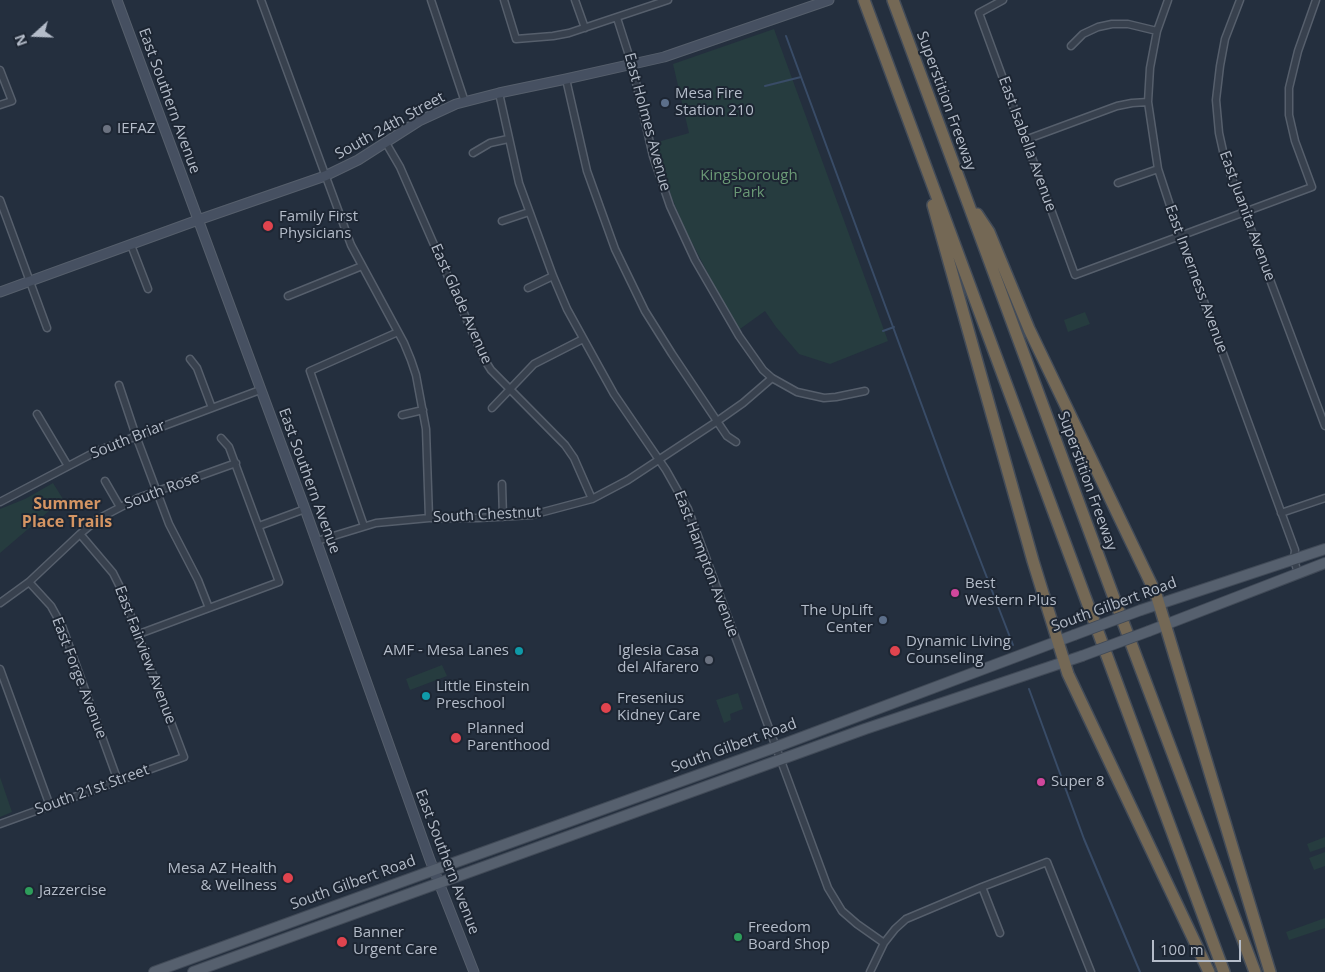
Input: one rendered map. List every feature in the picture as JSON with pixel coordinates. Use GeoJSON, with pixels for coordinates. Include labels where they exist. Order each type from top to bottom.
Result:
{"type":"FeatureCollection","features":[{"type":"Feature","properties":{"kind":"highway"},"geometry":{"type":"LineString","coordinates":[[864,0],[1224,972]]}},
{"type":"Feature","properties":{"kind":"highway","name":"Superstition Freeway"},"geometry":{"type":"LineString","coordinates":[[893,0],[1255,972]]}},
{"type":"Feature","properties":{"kind":"highway"},"geometry":{"type":"LineString","coordinates":[[910,124],[1068,674],[1209,972]]}},
{"type":"Feature","properties":{"kind":"highway"},"geometry":{"type":"LineString","coordinates":[[966,198],[989,232],[1029,329],[1159,604],[1270,972]]}},
{"type":"Feature","properties":{"kind":"main road","name":"East Southern Avenue"},"geometry":{"type":"LineString","coordinates":[[116,0],[305,509],[439,884],[474,972]]}},
{"type":"Feature","properties":{"kind":"main road","name":"South 24th Street"},"geometry":{"type":"LineString","coordinates":[[0,292],[325,176],[358,160],[419,121],[466,102],[499,93],[632,65],[686,50],[829,0]]}},
{"type":"Feature","properties":{"kind":"main road","name":"South Gilbert Road"},"geometry":{"type":"LineString","coordinates":[[154,972],[776,748],[1141,610],[1297,556],[1325,549]]}},
{"type":"Feature","properties":{"kind":"main road","name":"South Gilbert Road"},"geometry":{"type":"LineString","coordinates":[[193,972],[780,759],[1082,656],[1325,563]]}},
{"type":"Feature","properties":{"kind":"main road"},"geometry":{"type":"LineString","coordinates":[[274,928],[282,940]]}},
{"type":"Feature","properties":{"kind":"street"},"geometry":{"type":"LineString","coordinates":[[260,0],[343,225],[362,266],[398,332],[410,360],[423,410],[428,450],[429,518]]}},
{"type":"Feature","properties":{"kind":"street"},"geometry":{"type":"LineString","coordinates":[[431,0],[466,102]]}},
{"type":"Feature","properties":{"kind":"street"},"geometry":{"type":"LineString","coordinates":[[504,0],[516,38],[554,36],[617,18],[653,3],[668,0]]}},
{"type":"Feature","properties":{"kind":"street"},"geometry":{"type":"LineString","coordinates":[[575,0],[585,28]]}},
{"type":"Feature","properties":{"kind":"street","name":"East Isabella Avenue"},"geometry":{"type":"LineString","coordinates":[[1003,0],[978,13],[1075,275],[1180,236]]}},
{"type":"Feature","properties":{"kind":"street","name":"East Inverness Avenue"},"geometry":{"type":"LineString","coordinates":[[1168,0],[1157,31],[1150,68],[1148,102],[1158,169],[1180,236],[1297,556],[1298,574]]}},
{"type":"Feature","properties":{"kind":"street","name":"East Juanita Avenue"},"geometry":{"type":"LineString","coordinates":[[1240,0],[1225,39],[1216,100],[1219,133],[1225,160],[1325,426]]}},
{"type":"Feature","properties":{"kind":"street"},"geometry":{"type":"LineString","coordinates":[[1180,236],[1312,187],[1295,141],[1289,115],[1289,88],[1298,51],[1316,0]]}},
{"type":"Feature","properties":{"kind":"street","name":"East Holmes Avenue"},"geometry":{"type":"LineString","coordinates":[[617,18],[632,65],[653,156],[670,206],[683,236],[734,328],[754,357],[772,378]]}},
{"type":"Feature","properties":{"kind":"street"},"geometry":{"type":"LineString","coordinates":[[1071,46],[1083,34],[1098,27],[1112,24],[1128,24],[1157,31]]}},
{"type":"Feature","properties":{"kind":"street"},"geometry":{"type":"LineString","coordinates":[[0,70],[12,101],[0,105]]}},
{"type":"Feature","properties":{"kind":"street"},"geometry":{"type":"LineString","coordinates":[[566,79],[587,171],[615,250],[645,310],[716,422],[726,436],[736,442]]}},
{"type":"Feature","properties":{"kind":"street","name":"East Hampton Avenue"},"geometry":{"type":"LineString","coordinates":[[499,93],[519,183],[553,276],[583,338],[614,394],[659,460],[679,492],[691,517],[833,899],[850,919],[884,943]]}},
{"type":"Feature","properties":{"kind":"street"},"geometry":{"type":"LineString","coordinates":[[1025,140],[1117,106],[1148,102]]}},
{"type":"Feature","properties":{"kind":"street"},"geometry":{"type":"LineString","coordinates":[[473,153],[490,143],[508,139]]}},
{"type":"Feature","properties":{"kind":"street","name":"East Glade Avenue"},"geometry":{"type":"LineString","coordinates":[[386,143],[400,167],[484,359],[509,390],[565,445],[574,458],[592,498]]}},
{"type":"Feature","properties":{"kind":"street"},"geometry":{"type":"LineString","coordinates":[[1118,183],[1158,169]]}},
{"type":"Feature","properties":{"kind":"street"},"geometry":{"type":"LineString","coordinates":[[0,200],[47,328]]}},
{"type":"Feature","properties":{"kind":"street"},"geometry":{"type":"LineString","coordinates":[[502,220],[529,212]]}},
{"type":"Feature","properties":{"kind":"street"},"geometry":{"type":"LineString","coordinates":[[132,244],[148,289]]}},
{"type":"Feature","properties":{"kind":"street"},"geometry":{"type":"LineString","coordinates":[[288,296],[362,266]]}},
{"type":"Feature","properties":{"kind":"street"},"geometry":{"type":"LineString","coordinates":[[528,288],[553,276]]}},
{"type":"Feature","properties":{"kind":"street"},"geometry":{"type":"LineString","coordinates":[[364,526],[310,371],[398,332]]}},
{"type":"Feature","properties":{"kind":"street"},"geometry":{"type":"LineString","coordinates":[[492,408],[534,364],[583,338]]}},
{"type":"Feature","properties":{"kind":"street"},"geometry":{"type":"LineString","coordinates":[[190,360],[197,368],[212,408]]}},
{"type":"Feature","properties":{"kind":"street"},"geometry":{"type":"LineString","coordinates":[[772,378],[797,392],[824,398],[865,391]]}},
{"type":"Feature","properties":{"kind":"street","name":"South Chestnut"},"geometry":{"type":"LineString","coordinates":[[316,541],[386,521],[532,515],[592,498],[628,480],[716,422],[743,403],[772,378]]}},
{"type":"Feature","properties":{"kind":"street"},"geometry":{"type":"LineString","coordinates":[[119,385],[156,492],[169,524],[198,580],[209,608]]}},
{"type":"Feature","properties":{"kind":"street","name":"South Briar"},"geometry":{"type":"LineString","coordinates":[[0,502],[97,451],[260,390]]}},
{"type":"Feature","properties":{"kind":"street"},"geometry":{"type":"LineString","coordinates":[[402,415],[423,410]]}},
{"type":"Feature","properties":{"kind":"street"},"geometry":{"type":"LineString","coordinates":[[37,414],[68,466]]}},
{"type":"Feature","properties":{"kind":"street"},"geometry":{"type":"LineString","coordinates":[[139,634],[279,582],[236,463],[229,446],[221,438]]}},
{"type":"Feature","properties":{"kind":"street","name":"South Rose"},"geometry":{"type":"LineString","coordinates":[[0,603],[29,582],[98,519],[120,507],[156,492],[236,463]]}},
{"type":"Feature","properties":{"kind":"street"},"geometry":{"type":"LineString","coordinates":[[105,481],[120,507]]}},
{"type":"Feature","properties":{"kind":"street"},"geometry":{"type":"LineString","coordinates":[[502,484],[504,517]]}},
{"type":"Feature","properties":{"kind":"street"},"geometry":{"type":"LineString","coordinates":[[1281,512],[1325,498]]}},
{"type":"Feature","properties":{"kind":"street"},"geometry":{"type":"LineString","coordinates":[[259,526],[305,509]]}},
{"type":"Feature","properties":{"kind":"street","name":"East Fairview Avenue"},"geometry":{"type":"LineString","coordinates":[[80,534],[113,573],[139,634],[184,757]]}},
{"type":"Feature","properties":{"kind":"street","name":"East Inverness Avenue"},"geometry":{"type":"LineString","coordinates":[[1297,556],[1309,569]]}},
{"type":"Feature","properties":{"kind":"street","name":"East Forge Avenue"},"geometry":{"type":"LineString","coordinates":[[29,582],[51,606],[62,626],[118,781]]}},
{"type":"Feature","properties":{"kind":"street"},"geometry":{"type":"LineString","coordinates":[[0,669],[50,806]]}},
{"type":"Feature","properties":{"kind":"street","name":"South 21st Street"},"geometry":{"type":"LineString","coordinates":[[0,824],[184,757]]}},
{"type":"Feature","properties":{"kind":"street"},"geometry":{"type":"LineString","coordinates":[[870,972],[884,943],[906,919],[1047,862],[1090,972]]}},
{"type":"Feature","properties":{"kind":"street"},"geometry":{"type":"LineString","coordinates":[[982,887],[1000,933]]}},
{"type":"Feature","properties":{"kind":"green space","name":"Kingsborough Park"},"geometry":{"type":"Polygon","coordinates":[[[774,29],[888,341],[830,364],[799,354],[765,311],[740,329],[718,293],[684,227],[672,198],[654,143],[689,133],[673,64],[774,29]]]}},
{"type":"Feature","properties":{"kind":"green space"},"geometry":{"type":"Polygon","coordinates":[[[1085,312],[1090,324],[1068,332],[1064,320],[1085,312]]]}},
{"type":"Feature","properties":{"kind":"green space"},"geometry":{"type":"Polygon","coordinates":[[[53,483],[63,499],[0,553],[0,509],[25,499],[53,483]]]}},
{"type":"Feature","properties":{"kind":"green space"},"geometry":{"type":"Polygon","coordinates":[[[442,665],[447,676],[410,690],[406,679],[442,665]]]}},
{"type":"Feature","properties":{"kind":"green space"},"geometry":{"type":"Polygon","coordinates":[[[738,693],[743,709],[730,714],[731,720],[724,723],[716,700],[738,693]]]}},
{"type":"Feature","properties":{"kind":"green space"},"geometry":{"type":"Polygon","coordinates":[[[0,777],[12,812],[0,817],[0,777]]]}},
{"type":"Feature","properties":{"kind":"green space"},"geometry":{"type":"Polygon","coordinates":[[[1325,837],[1325,847],[1310,852],[1307,844],[1325,837]]]}},
{"type":"Feature","properties":{"kind":"green space"},"geometry":{"type":"Polygon","coordinates":[[[1325,852],[1325,866],[1314,870],[1309,858],[1325,852]]]}},
{"type":"Feature","properties":{"kind":"green space"},"geometry":{"type":"Polygon","coordinates":[[[1325,918],[1325,928],[1289,940],[1286,932],[1325,918]]]}},
{"type":"Feature","properties":{"kind":"waterway"},"geometry":{"type":"LineString","coordinates":[[786,36],[950,482],[1013,645]]}},
{"type":"Feature","properties":{"kind":"waterway"},"geometry":{"type":"LineString","coordinates":[[765,86],[801,77]]}},
{"type":"Feature","properties":{"kind":"waterway"},"geometry":{"type":"LineString","coordinates":[[883,331],[894,327]]}},
{"type":"Feature","properties":{"kind":"waterway"},"geometry":{"type":"LineString","coordinates":[[1029,689],[1084,839],[1140,972]]}},
{"type":"Feature","properties":{"kind":"place","name":"Mesa Fire Station 210"},"geometry":{"type":"Point","coordinates":[665,103]}},
{"type":"Feature","properties":{"kind":"place","name":"IEFAZ"},"geometry":{"type":"Point","coordinates":[107,129]}},
{"type":"Feature","properties":{"kind":"place","name":"Family First Physicians"},"geometry":{"type":"Point","coordinates":[268,226]}},
{"type":"Feature","properties":{"kind":"place","name":"Best Western Plus"},"geometry":{"type":"Point","coordinates":[955,593]}},
{"type":"Feature","properties":{"kind":"place","name":"The UpLift Center"},"geometry":{"type":"Point","coordinates":[883,620]}},
{"type":"Feature","properties":{"kind":"place","name":"AMF - Mesa Lanes"},"geometry":{"type":"Point","coordinates":[519,651]}},
{"type":"Feature","properties":{"kind":"place","name":"Dynamic Living Counseling"},"geometry":{"type":"Point","coordinates":[895,651]}},
{"type":"Feature","properties":{"kind":"place","name":"Iglesia Casa del Alfarero"},"geometry":{"type":"Point","coordinates":[709,660]}},
{"type":"Feature","properties":{"kind":"place","name":"Little Einstein Preschool"},"geometry":{"type":"Point","coordinates":[426,696]}},
{"type":"Feature","properties":{"kind":"place","name":"Fresenius Kidney Care"},"geometry":{"type":"Point","coordinates":[606,708]}},
{"type":"Feature","properties":{"kind":"place","name":"Planned Parenthood"},"geometry":{"type":"Point","coordinates":[456,738]}},
{"type":"Feature","properties":{"kind":"place","name":"Super 8"},"geometry":{"type":"Point","coordinates":[1041,782]}},
{"type":"Feature","properties":{"kind":"place","name":"Mesa AZ Health & Wellness"},"geometry":{"type":"Point","coordinates":[288,878]}},
{"type":"Feature","properties":{"kind":"place","name":"Jazzercise"},"geometry":{"type":"Point","coordinates":[29,891]}},
{"type":"Feature","properties":{"kind":"place","name":"Freedom Board Shop"},"geometry":{"type":"Point","coordinates":[738,937]}},
{"type":"Feature","properties":{"kind":"place","name":"Banner Urgent Care"},"geometry":{"type":"Point","coordinates":[342,942]}},
{"type":"Feature","properties":{"kind":"district","name":"Summer Place Trails"},"geometry":{"type":"Point","coordinates":[67,513]}}]}
